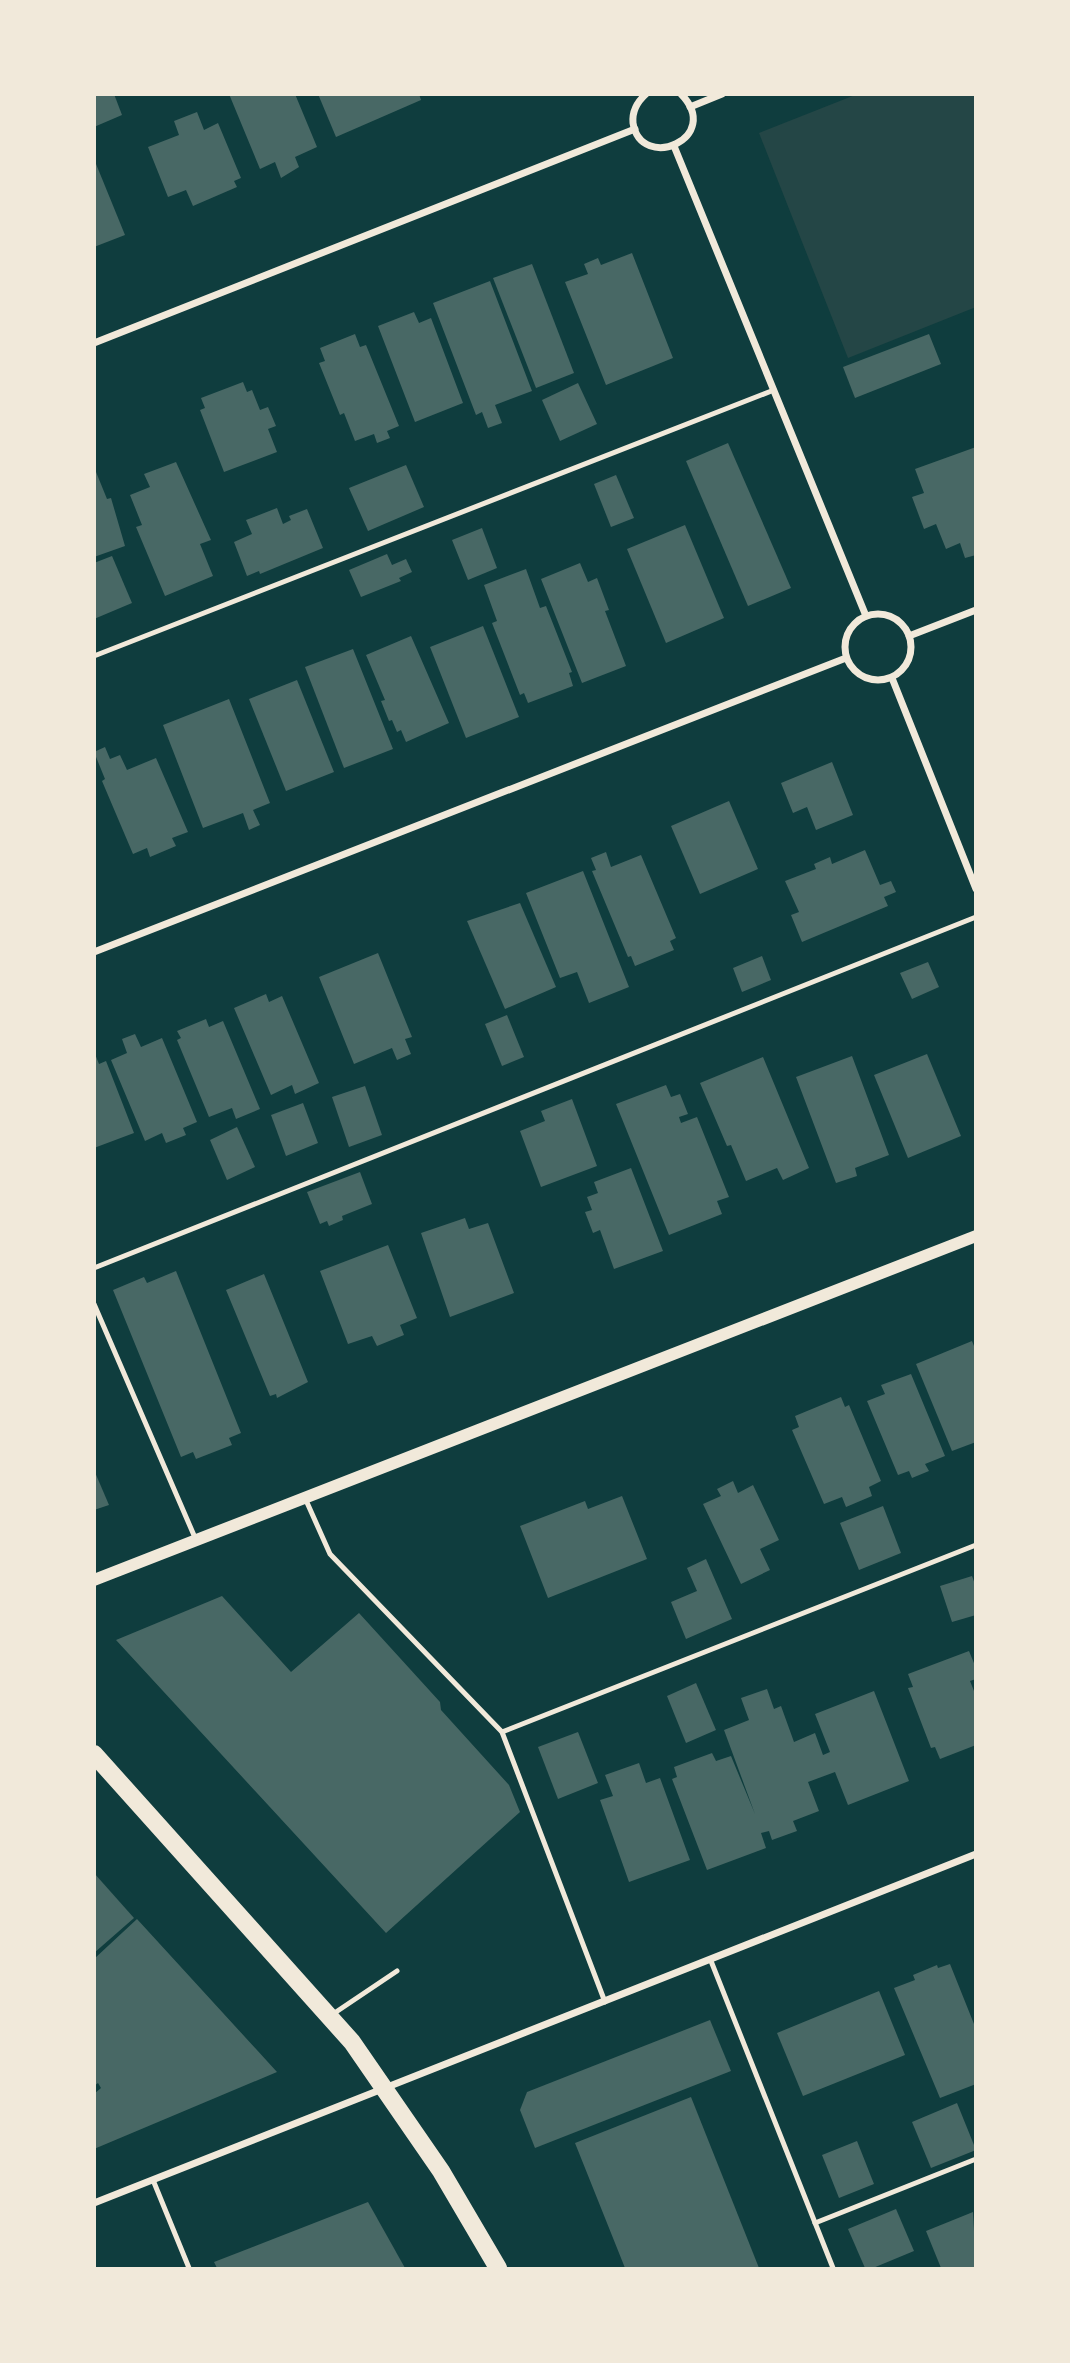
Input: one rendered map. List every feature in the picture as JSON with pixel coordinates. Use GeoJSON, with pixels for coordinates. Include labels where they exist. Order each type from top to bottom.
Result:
{"type":"FeatureCollection","features":[{"type":"Feature","properties":{"kind":"main road"},"geometry":{"type":"LineString","coordinates":[[94,1754],[331,2016],[440,2171],[498,2269]]}},
{"type":"Feature","properties":{"kind":"street"},"geometry":{"type":"LineString","coordinates":[[646,94],[636,106],[635,128],[650,146],[669,148],[690,131],[693,121],[690,107],[681,94]]}},
{"type":"Feature","properties":{"kind":"street"},"geometry":{"type":"LineString","coordinates":[[690,107],[722,94]]}},
{"type":"Feature","properties":{"kind":"street"},"geometry":{"type":"LineString","coordinates":[[94,343],[635,128]]}},
{"type":"Feature","properties":{"kind":"street"},"geometry":{"type":"LineString","coordinates":[[674,146],[866,616]]}},
{"type":"Feature","properties":{"kind":"street"},"geometry":{"type":"LineString","coordinates":[[909,636],[975,610]]}},
{"type":"Feature","properties":{"kind":"street"},"geometry":{"type":"LineString","coordinates":[[866,616],[889,616],[899,621],[909,636],[911,652],[907,663],[892,678],[882,681],[861,676],[846,658],[845,640],[849,631],[866,616]]}},
{"type":"Feature","properties":{"kind":"street"},"geometry":{"type":"LineString","coordinates":[[94,952],[846,658]]}},
{"type":"Feature","properties":{"kind":"street"},"geometry":{"type":"LineString","coordinates":[[892,678],[975,889]]}},
{"type":"Feature","properties":{"kind":"street"},"geometry":{"type":"LineString","coordinates":[[94,1580],[975,1236]]}},
{"type":"Feature","properties":{"kind":"street"},"geometry":{"type":"LineString","coordinates":[[94,2203],[712,1961],[975,1854]]}},
{"type":"Feature","properties":{"kind":"lane"},"geometry":{"type":"LineString","coordinates":[[94,656],[774,390]]}},
{"type":"Feature","properties":{"kind":"lane"},"geometry":{"type":"LineString","coordinates":[[94,1268],[975,917]]}},
{"type":"Feature","properties":{"kind":"lane"},"geometry":{"type":"LineString","coordinates":[[94,1304],[196,1541]]}},
{"type":"Feature","properties":{"kind":"lane"},"geometry":{"type":"LineString","coordinates":[[305,1498],[330,1554],[502,1731],[604,2002]]}},
{"type":"Feature","properties":{"kind":"lane"},"geometry":{"type":"LineString","coordinates":[[502,1731],[975,1545]]}},
{"type":"Feature","properties":{"kind":"lane"},"geometry":{"type":"LineString","coordinates":[[712,1961],[833,2269]]}},
{"type":"Feature","properties":{"kind":"lane"},"geometry":{"type":"LineString","coordinates":[[331,2016],[397,1971]]}},
{"type":"Feature","properties":{"kind":"lane"},"geometry":{"type":"LineString","coordinates":[[815,2223],[975,2159]]}},
{"type":"Feature","properties":{"kind":"lane"},"geometry":{"type":"LineString","coordinates":[[153,2180],[189,2269]]}},
{"type":"Feature","properties":{"kind":"shaded area"},"geometry":{"type":"Polygon","coordinates":[[[855,95],[975,95],[976,307],[848,358],[759,133],[855,95]]]}},
{"type":"Feature","properties":{"kind":"building"},"geometry":{"type":"Polygon","coordinates":[[[94,94],[114,94],[122,115],[94,127],[94,94]]]}},
{"type":"Feature","properties":{"kind":"building"},"geometry":{"type":"Polygon","coordinates":[[[229,94],[295,94],[317,147],[295,157],[299,167],[281,178],[275,162],[260,169],[229,94]]]}},
{"type":"Feature","properties":{"kind":"building"},"geometry":{"type":"Polygon","coordinates":[[[318,94],[419,94],[421,100],[336,137],[318,94]]]}},
{"type":"Feature","properties":{"kind":"building"},"geometry":{"type":"Polygon","coordinates":[[[197,112],[204,130],[218,123],[241,178],[234,181],[237,187],[193,206],[186,190],[168,197],[148,147],[179,135],[174,121],[197,112]]]}},
{"type":"Feature","properties":{"kind":"building"},"geometry":{"type":"Polygon","coordinates":[[[94,159],[125,235],[94,247],[94,159]]]}},
{"type":"Feature","properties":{"kind":"building"},"geometry":{"type":"Polygon","coordinates":[[[632,253],[673,358],[606,385],[565,282],[588,274],[584,264],[598,258],[601,265],[632,253]]]}},
{"type":"Feature","properties":{"kind":"building"},"geometry":{"type":"Polygon","coordinates":[[[532,264],[574,373],[536,388],[493,278],[532,264]]]}},
{"type":"Feature","properties":{"kind":"building"},"geometry":{"type":"Polygon","coordinates":[[[490,281],[532,391],[495,405],[502,423],[488,428],[482,412],[476,415],[433,303],[490,281]]]}},
{"type":"Feature","properties":{"kind":"building"},"geometry":{"type":"Polygon","coordinates":[[[414,312],[419,323],[431,318],[463,403],[415,422],[378,326],[414,312]]]}},
{"type":"Feature","properties":{"kind":"building"},"geometry":{"type":"Polygon","coordinates":[[[355,334],[360,347],[366,345],[399,426],[387,431],[390,438],[377,443],[374,434],[355,441],[344,413],[340,415],[319,363],[325,361],[320,348],[355,334]]]}},
{"type":"Feature","properties":{"kind":"building"},"geometry":{"type":"Polygon","coordinates":[[[929,334],[941,364],[855,398],[843,367],[929,334]]]}},
{"type":"Feature","properties":{"kind":"building"},"geometry":{"type":"Polygon","coordinates":[[[243,382],[247,392],[252,390],[260,410],[268,407],[276,426],[268,429],[277,452],[224,472],[200,410],[205,408],[201,398],[243,382]]]}},
{"type":"Feature","properties":{"kind":"building"},"geometry":{"type":"Polygon","coordinates":[[[578,383],[597,424],[560,441],[542,400],[578,383]]]}},
{"type":"Feature","properties":{"kind":"building"},"geometry":{"type":"Polygon","coordinates":[[[728,443],[791,588],[748,606],[686,461],[728,443]]]}},
{"type":"Feature","properties":{"kind":"building"},"geometry":{"type":"Polygon","coordinates":[[[976,447],[976,555],[965,558],[960,543],[946,549],[936,524],[924,529],[912,497],[924,493],[915,469],[976,447]]]}},
{"type":"Feature","properties":{"kind":"building"},"geometry":{"type":"Polygon","coordinates":[[[176,462],[211,540],[200,544],[213,576],[165,596],[136,527],[142,525],[130,495],[150,487],[144,474],[176,462]]]}},
{"type":"Feature","properties":{"kind":"building"},"geometry":{"type":"Polygon","coordinates":[[[406,465],[424,507],[368,531],[349,488],[406,465]]]}},
{"type":"Feature","properties":{"kind":"building"},"geometry":{"type":"Polygon","coordinates":[[[94,467],[107,499],[111,498],[125,546],[94,557],[94,467]]]}},
{"type":"Feature","properties":{"kind":"building"},"geometry":{"type":"Polygon","coordinates":[[[616,475],[634,518],[611,527],[594,484],[616,475]]]}},
{"type":"Feature","properties":{"kind":"building"},"geometry":{"type":"Polygon","coordinates":[[[277,508],[283,524],[291,520],[289,516],[307,509],[323,548],[260,574],[259,571],[247,576],[234,542],[252,534],[246,520],[277,508]]]}},
{"type":"Feature","properties":{"kind":"building"},"geometry":{"type":"Polygon","coordinates":[[[685,525],[724,618],[666,643],[627,549],[685,525]]]}},
{"type":"Feature","properties":{"kind":"building"},"geometry":{"type":"Polygon","coordinates":[[[482,528],[497,568],[468,580],[452,540],[482,528]]]}},
{"type":"Feature","properties":{"kind":"building"},"geometry":{"type":"Polygon","coordinates":[[[387,554],[392,565],[406,559],[412,572],[399,578],[401,581],[361,597],[349,570],[387,554]]]}},
{"type":"Feature","properties":{"kind":"building"},"geometry":{"type":"Polygon","coordinates":[[[112,556],[132,603],[94,619],[94,563],[112,556]]]}},
{"type":"Feature","properties":{"kind":"building"},"geometry":{"type":"Polygon","coordinates":[[[580,563],[588,582],[597,578],[609,610],[605,611],[626,666],[582,683],[541,579],[580,563]]]}},
{"type":"Feature","properties":{"kind":"building"},"geometry":{"type":"Polygon","coordinates":[[[526,569],[540,608],[546,606],[572,672],[569,673],[573,686],[528,703],[524,693],[520,695],[492,623],[497,621],[484,585],[526,569]]]}},
{"type":"Feature","properties":{"kind":"building"},"geometry":{"type":"Polygon","coordinates":[[[483,626],[519,717],[466,738],[430,647],[483,626]]]}},
{"type":"Feature","properties":{"kind":"building"},"geometry":{"type":"Polygon","coordinates":[[[411,636],[449,723],[406,742],[401,730],[397,732],[392,720],[389,721],[381,701],[385,700],[366,655],[411,636]]]}},
{"type":"Feature","properties":{"kind":"building"},"geometry":{"type":"Polygon","coordinates":[[[353,649],[393,749],[344,768],[305,667],[353,649]]]}},
{"type":"Feature","properties":{"kind":"building"},"geometry":{"type":"Polygon","coordinates":[[[297,680],[334,772],[286,791],[249,699],[297,680]]]}},
{"type":"Feature","properties":{"kind":"building"},"geometry":{"type":"Polygon","coordinates":[[[229,699],[270,803],[253,810],[260,825],[249,830],[243,813],[203,828],[163,725],[229,699]]]}},
{"type":"Feature","properties":{"kind":"building"},"geometry":{"type":"Polygon","coordinates":[[[105,747],[110,759],[120,755],[127,770],[156,758],[188,832],[172,838],[176,846],[150,857],[147,848],[133,854],[102,781],[105,779],[94,752],[105,747]]]}},
{"type":"Feature","properties":{"kind":"building"},"geometry":{"type":"Polygon","coordinates":[[[832,762],[853,815],[816,830],[807,807],[793,813],[781,783],[832,762]]]}},
{"type":"Feature","properties":{"kind":"building"},"geometry":{"type":"Polygon","coordinates":[[[729,801],[758,869],[700,894],[671,826],[729,801]]]}},
{"type":"Feature","properties":{"kind":"building"},"geometry":{"type":"Polygon","coordinates":[[[865,850],[880,885],[891,881],[896,892],[884,897],[888,906],[802,942],[791,915],[799,912],[785,881],[816,869],[814,864],[830,857],[832,864],[865,850]]]}},
{"type":"Feature","properties":{"kind":"building"},"geometry":{"type":"Polygon","coordinates":[[[606,852],[611,867],[641,855],[676,938],[670,941],[674,950],[635,966],[631,956],[628,957],[592,871],[596,870],[591,858],[606,852]]]}},
{"type":"Feature","properties":{"kind":"building"},"geometry":{"type":"Polygon","coordinates":[[[583,871],[629,987],[589,1003],[577,972],[560,978],[526,893],[583,871]]]}},
{"type":"Feature","properties":{"kind":"building"},"geometry":{"type":"Polygon","coordinates":[[[520,903],[556,987],[505,1009],[467,921],[520,903]]]}},
{"type":"Feature","properties":{"kind":"building"},"geometry":{"type":"Polygon","coordinates":[[[378,953],[412,1037],[405,1039],[411,1054],[397,1060],[392,1048],[354,1064],[319,977],[378,953]]]}},
{"type":"Feature","properties":{"kind":"building"},"geometry":{"type":"Polygon","coordinates":[[[762,956],[771,980],[742,992],[733,968],[762,956]]]}},
{"type":"Feature","properties":{"kind":"building"},"geometry":{"type":"Polygon","coordinates":[[[928,962],[939,987],[912,999],[900,973],[928,962]]]}},
{"type":"Feature","properties":{"kind":"building"},"geometry":{"type":"Polygon","coordinates":[[[266,994],[269,1002],[282,996],[319,1083],[295,1094],[292,1085],[271,1095],[234,1008],[266,994]]]}},
{"type":"Feature","properties":{"kind":"building"},"geometry":{"type":"Polygon","coordinates":[[[507,1015],[524,1057],[502,1066],[485,1024],[507,1015]]]}},
{"type":"Feature","properties":{"kind":"building"},"geometry":{"type":"Polygon","coordinates":[[[206,1019],[209,1027],[223,1021],[260,1109],[236,1119],[232,1108],[209,1117],[177,1040],[181,1038],[177,1031],[206,1019]]]}},
{"type":"Feature","properties":{"kind":"building"},"geometry":{"type":"Polygon","coordinates":[[[135,1034],[141,1047],[162,1038],[197,1122],[183,1128],[186,1135],[166,1143],[162,1133],[145,1141],[111,1060],[127,1053],[122,1039],[135,1034]]]}},
{"type":"Feature","properties":{"kind":"building"},"geometry":{"type":"Polygon","coordinates":[[[95,1054],[99,1064],[106,1061],[134,1133],[94,1148],[95,1054]]]}},
{"type":"Feature","properties":{"kind":"building"},"geometry":{"type":"Polygon","coordinates":[[[927,1054],[961,1136],[908,1158],[874,1075],[927,1054]]]}},
{"type":"Feature","properties":{"kind":"building"},"geometry":{"type":"Polygon","coordinates":[[[852,1056],[889,1155],[855,1168],[857,1176],[836,1183],[796,1077],[852,1056]]]}},
{"type":"Feature","properties":{"kind":"building"},"geometry":{"type":"Polygon","coordinates":[[[763,1057],[809,1168],[783,1180],[777,1168],[746,1181],[731,1145],[727,1146],[700,1083],[763,1057]]]}},
{"type":"Feature","properties":{"kind":"building"},"geometry":{"type":"Polygon","coordinates":[[[666,1085],[671,1097],[680,1094],[688,1114],[679,1117],[681,1123],[697,1117],[729,1197],[717,1201],[722,1214],[669,1235],[616,1104],[666,1085]]]}},
{"type":"Feature","properties":{"kind":"building"},"geometry":{"type":"Polygon","coordinates":[[[365,1086],[382,1135],[349,1147],[332,1097],[365,1086]]]}},
{"type":"Feature","properties":{"kind":"building"},"geometry":{"type":"Polygon","coordinates":[[[572,1099],[597,1166],[541,1187],[520,1131],[545,1121],[541,1111],[572,1099]]]}},
{"type":"Feature","properties":{"kind":"building"},"geometry":{"type":"Polygon","coordinates":[[[303,1103],[318,1143],[286,1156],[271,1115],[303,1103]]]}},
{"type":"Feature","properties":{"kind":"building"},"geometry":{"type":"Polygon","coordinates":[[[237,1127],[255,1167],[227,1180],[210,1140],[237,1127]]]}},
{"type":"Feature","properties":{"kind":"building"},"geometry":{"type":"Polygon","coordinates":[[[631,1168],[663,1251],[614,1269],[600,1230],[593,1233],[585,1212],[592,1210],[587,1197],[598,1193],[594,1182],[631,1168]]]}},
{"type":"Feature","properties":{"kind":"building"},"geometry":{"type":"Polygon","coordinates":[[[360,1172],[372,1204],[342,1216],[343,1220],[329,1226],[327,1221],[320,1224],[307,1192],[360,1172]]]}},
{"type":"Feature","properties":{"kind":"building"},"geometry":{"type":"Polygon","coordinates":[[[465,1218],[469,1229],[488,1223],[514,1293],[450,1317],[421,1233],[465,1218]]]}},
{"type":"Feature","properties":{"kind":"building"},"geometry":{"type":"Polygon","coordinates":[[[388,1245],[417,1318],[400,1325],[404,1335],[377,1346],[372,1336],[348,1344],[320,1271],[388,1245]]]}},
{"type":"Feature","properties":{"kind":"building"},"geometry":{"type":"Polygon","coordinates":[[[176,1271],[241,1433],[229,1438],[232,1445],[196,1459],[193,1452],[181,1457],[113,1290],[144,1277],[147,1283],[176,1271]]]}},
{"type":"Feature","properties":{"kind":"building"},"geometry":{"type":"Polygon","coordinates":[[[264,1274],[308,1382],[277,1398],[276,1394],[270,1396],[226,1290],[264,1274]]]}},
{"type":"Feature","properties":{"kind":"building"},"geometry":{"type":"Polygon","coordinates":[[[972,1341],[976,1351],[976,1442],[952,1451],[916,1364],[972,1341]]]}},
{"type":"Feature","properties":{"kind":"building"},"geometry":{"type":"Polygon","coordinates":[[[911,1374],[945,1456],[925,1464],[929,1471],[912,1478],[909,1471],[898,1475],[867,1401],[885,1394],[881,1385],[911,1374]]]}},
{"type":"Feature","properties":{"kind":"building"},"geometry":{"type":"Polygon","coordinates":[[[841,1397],[845,1407],[849,1405],[881,1481],[869,1487],[872,1496],[846,1507],[842,1497],[824,1504],[792,1430],[799,1427],[795,1416],[841,1397]]]}},
{"type":"Feature","properties":{"kind":"building"},"geometry":{"type":"Polygon","coordinates":[[[94,1470],[109,1505],[94,1510],[94,1470]]]}},
{"type":"Feature","properties":{"kind":"building"},"geometry":{"type":"Polygon","coordinates":[[[733,1481],[738,1493],[753,1485],[779,1540],[760,1549],[770,1570],[741,1584],[703,1504],[721,1496],[717,1489],[733,1481]]]}},
{"type":"Feature","properties":{"kind":"building"},"geometry":{"type":"Polygon","coordinates":[[[622,1496],[647,1559],[548,1598],[520,1526],[585,1501],[588,1509],[622,1496]]]}},
{"type":"Feature","properties":{"kind":"building"},"geometry":{"type":"Polygon","coordinates":[[[883,1506],[901,1553],[859,1570],[840,1523],[883,1506]]]}},
{"type":"Feature","properties":{"kind":"building"},"geometry":{"type":"Polygon","coordinates":[[[706,1559],[732,1619],[686,1639],[671,1602],[697,1591],[687,1568],[706,1559]]]}},
{"type":"Feature","properties":{"kind":"building"},"geometry":{"type":"Polygon","coordinates":[[[972,1576],[976,1587],[976,1615],[952,1622],[940,1586],[972,1576]]]}},
{"type":"Feature","properties":{"kind":"building"},"geometry":{"type":"Polygon","coordinates":[[[222,1596],[291,1672],[359,1613],[440,1702],[441,1710],[509,1785],[520,1812],[386,1933],[116,1640],[222,1596]]]}},
{"type":"Feature","properties":{"kind":"building"},"geometry":{"type":"Polygon","coordinates":[[[969,1651],[976,1668],[976,1679],[970,1681],[976,1696],[976,1745],[940,1759],[935,1747],[931,1748],[908,1688],[913,1687],[908,1674],[969,1651]]]}},
{"type":"Feature","properties":{"kind":"building"},"geometry":{"type":"Polygon","coordinates":[[[696,1683],[716,1730],[686,1743],[667,1696],[696,1683]]]}},
{"type":"Feature","properties":{"kind":"building"},"geometry":{"type":"Polygon","coordinates":[[[767,1689],[774,1709],[781,1706],[794,1742],[815,1733],[823,1755],[830,1752],[815,1714],[874,1691],[909,1781],[848,1805],[835,1772],[808,1782],[819,1811],[793,1821],[797,1831],[772,1840],[769,1831],[761,1833],[766,1848],[707,1870],[672,1779],[677,1777],[674,1767],[712,1753],[716,1761],[731,1756],[755,1814],[724,1730],[749,1720],[741,1698],[767,1689]]]}},
{"type":"Feature","properties":{"kind":"building"},"geometry":{"type":"Polygon","coordinates":[[[578,1732],[598,1783],[558,1799],[538,1747],[578,1732]]]}},
{"type":"Feature","properties":{"kind":"building"},"geometry":{"type":"Polygon","coordinates":[[[639,1763],[646,1783],[660,1778],[690,1860],[629,1882],[600,1800],[613,1796],[605,1775],[639,1763]]]}},
{"type":"Feature","properties":{"kind":"building"},"geometry":{"type":"Polygon","coordinates":[[[94,1873],[134,1918],[94,1953],[94,1873]]]}},
{"type":"Feature","properties":{"kind":"building"},"geometry":{"type":"Polygon","coordinates":[[[137,1919],[277,2072],[94,2149],[94,2094],[101,2088],[98,2083],[94,2086],[94,1959],[137,1919]]]}},
{"type":"Feature","properties":{"kind":"building"},"geometry":{"type":"Polygon","coordinates":[[[950,1964],[976,2029],[976,2084],[940,2098],[894,1988],[915,1980],[913,1975],[937,1965],[938,1968],[950,1964]]]}},
{"type":"Feature","properties":{"kind":"building"},"geometry":{"type":"Polygon","coordinates":[[[879,1991],[905,2055],[803,2096],[777,2033],[879,1991]]]}},
{"type":"Feature","properties":{"kind":"building"},"geometry":{"type":"Polygon","coordinates":[[[710,2020],[731,2071],[535,2148],[520,2110],[527,2092],[710,2020]]]}},
{"type":"Feature","properties":{"kind":"building"},"geometry":{"type":"Polygon","coordinates":[[[691,2097],[759,2268],[625,2268],[575,2143],[691,2097]]]}},
{"type":"Feature","properties":{"kind":"building"},"geometry":{"type":"Polygon","coordinates":[[[957,2103],[976,2150],[931,2168],[912,2122],[957,2103]]]}},
{"type":"Feature","properties":{"kind":"building"},"geometry":{"type":"Polygon","coordinates":[[[857,2141],[874,2184],[839,2198],[822,2155],[857,2141]]]}},
{"type":"Feature","properties":{"kind":"building"},"geometry":{"type":"Polygon","coordinates":[[[368,2202],[405,2268],[217,2268],[214,2262],[368,2202]]]}},
{"type":"Feature","properties":{"kind":"building"},"geometry":{"type":"Polygon","coordinates":[[[896,2209],[914,2251],[873,2268],[865,2268],[848,2229],[896,2209]]]}},
{"type":"Feature","properties":{"kind":"building"},"geometry":{"type":"Polygon","coordinates":[[[973,2212],[976,2268],[941,2268],[926,2231],[973,2212]]]}}]}
